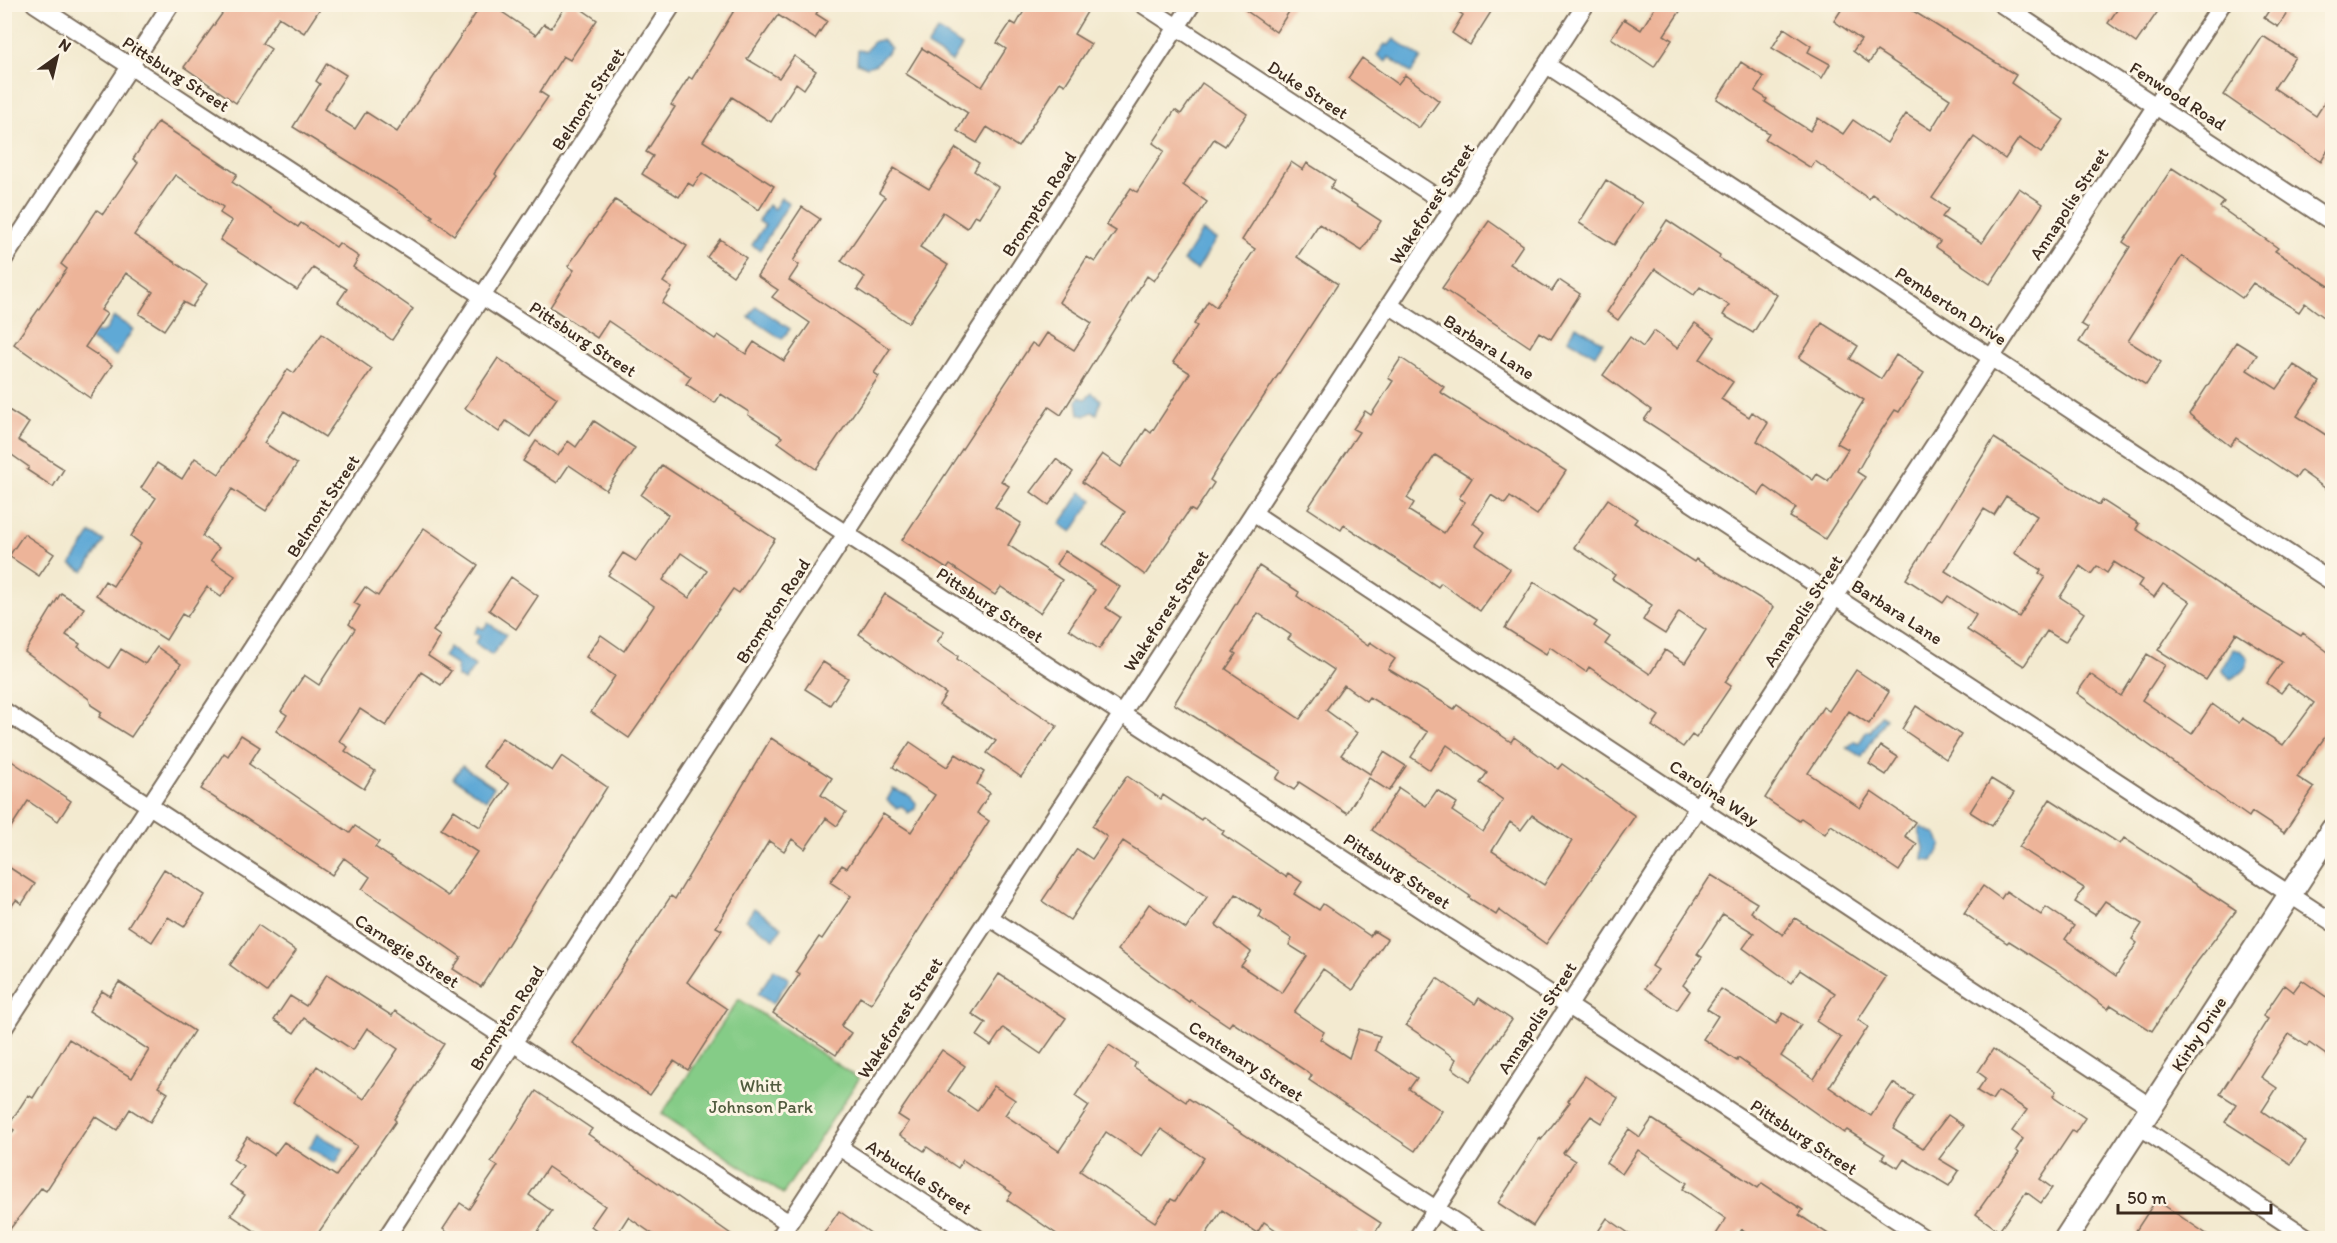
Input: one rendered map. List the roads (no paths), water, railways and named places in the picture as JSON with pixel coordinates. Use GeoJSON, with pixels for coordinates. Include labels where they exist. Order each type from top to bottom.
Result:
{"type":"FeatureCollection","features":[{"type":"Feature","properties":{"kind":"main road","name":"Kirby Drive"},"geometry":{"type":"LineString","coordinates":[[2066,1239],[2332,830]]}},
{"type":"Feature","properties":{"kind":"street","name":"Pittsburg Street"},"geometry":{"type":"LineString","coordinates":[[35,4],[1924,1239]]}},
{"type":"Feature","properties":{"kind":"street"},"geometry":{"type":"LineString","coordinates":[[4,259],[171,4]]}},
{"type":"Feature","properties":{"kind":"street","name":"Belmont Street"},"geometry":{"type":"LineString","coordinates":[[4,1028],[673,4]]}},
{"type":"Feature","properties":{"kind":"street","name":"Duke Street"},"geometry":{"type":"LineString","coordinates":[[1142,4],[1453,208]]}},
{"type":"Feature","properties":{"kind":"street","name":"Brompton Road"},"geometry":{"type":"LineString","coordinates":[[386,1239],[1192,4]]}},
{"type":"Feature","properties":{"kind":"street","name":"Wakeforest Street"},"geometry":{"type":"LineString","coordinates":[[779,1239],[1586,4]]}},
{"type":"Feature","properties":{"kind":"street","name":"Fenwood Road"},"geometry":{"type":"LineString","coordinates":[[2001,4],[2332,222]]}},
{"type":"Feature","properties":{"kind":"street","name":"Annapolis Street"},"geometry":{"type":"LineString","coordinates":[[1417,1239],[2222,4]]}},
{"type":"Feature","properties":{"kind":"street","name":"Pemberton Drive"},"geometry":{"type":"LineString","coordinates":[[1547,64],[2332,582]]}},
{"type":"Feature","properties":{"kind":"street","name":"Barbara Lane"},"geometry":{"type":"LineString","coordinates":[[1389,306],[2332,922]]}},
{"type":"Feature","properties":{"kind":"street","name":"Carolina Way"},"geometry":{"type":"LineString","coordinates":[[1253,513],[2151,1107]]}},
{"type":"Feature","properties":{"kind":"street","name":"Carnegie Street"},"geometry":{"type":"LineString","coordinates":[[4,711],[789,1223]]}},
{"type":"Feature","properties":{"kind":"street","name":"Centenary Street"},"geometry":{"type":"LineString","coordinates":[[990,917],[1480,1239]]}},
{"type":"Feature","properties":{"kind":"street"},"geometry":{"type":"LineString","coordinates":[[2139,1126],[2308,1239]]}},
{"type":"Feature","properties":{"kind":"street","name":"Arbuckle Street"},"geometry":{"type":"LineString","coordinates":[[839,1147],[977,1239]]}},
{"type":"Feature","properties":{"kind":"water"},"geometry":{"type":"Polygon","coordinates":[[[938,30],[962,46],[952,62],[927,46],[938,30]]]}},
{"type":"Feature","properties":{"kind":"water"},"geometry":{"type":"Polygon","coordinates":[[[1394,39],[1421,58],[1411,73],[1389,57],[1386,62],[1377,55],[1385,44],[1388,46],[1394,39]]]}},
{"type":"Feature","properties":{"kind":"water"},"geometry":{"type":"Polygon","coordinates":[[[882,40],[891,48],[876,64],[867,67],[857,63],[858,50],[865,51],[875,41],[882,40]]]}},
{"type":"Feature","properties":{"kind":"water"},"geometry":{"type":"Polygon","coordinates":[[[781,198],[789,203],[760,250],[752,245],[765,225],[758,221],[768,205],[774,209],[781,198]]]}},
{"type":"Feature","properties":{"kind":"water"},"geometry":{"type":"Polygon","coordinates":[[[1202,231],[1216,239],[1197,270],[1183,261],[1202,231]]]}},
{"type":"Feature","properties":{"kind":"water"},"geometry":{"type":"Polygon","coordinates":[[[756,306],[790,329],[782,339],[749,317],[756,306]]]}},
{"type":"Feature","properties":{"kind":"water"},"geometry":{"type":"Polygon","coordinates":[[[114,317],[133,329],[116,356],[86,337],[90,331],[99,333],[106,330],[114,317]]]}},
{"type":"Feature","properties":{"kind":"water"},"geometry":{"type":"Polygon","coordinates":[[[1576,326],[1603,342],[1595,355],[1568,339],[1576,326]]]}},
{"type":"Feature","properties":{"kind":"water"},"geometry":{"type":"Polygon","coordinates":[[[1092,393],[1101,400],[1097,414],[1092,412],[1085,416],[1079,414],[1077,401],[1079,397],[1085,399],[1092,393]]]}},
{"type":"Feature","properties":{"kind":"water"},"geometry":{"type":"Polygon","coordinates":[[[1081,492],[1093,500],[1072,532],[1060,524],[1081,492]]]}},
{"type":"Feature","properties":{"kind":"water"},"geometry":{"type":"Polygon","coordinates":[[[91,533],[104,541],[84,572],[71,564],[91,533]]]}},
{"type":"Feature","properties":{"kind":"water"},"geometry":{"type":"Polygon","coordinates":[[[488,623],[506,635],[492,655],[475,643],[480,636],[474,633],[478,626],[483,629],[488,623]]]}},
{"type":"Feature","properties":{"kind":"water"},"geometry":{"type":"Polygon","coordinates":[[[449,647],[475,666],[464,681],[457,676],[457,666],[443,656],[449,647]]]}},
{"type":"Feature","properties":{"kind":"water"},"geometry":{"type":"Polygon","coordinates":[[[2233,649],[2241,651],[2248,657],[2248,661],[2245,668],[2231,679],[2221,670],[2233,649]]]}},
{"type":"Feature","properties":{"kind":"water"},"geometry":{"type":"Polygon","coordinates":[[[1881,715],[1886,718],[1862,757],[1847,748],[1855,741],[1859,743],[1867,731],[1870,732],[1881,715]]]}},
{"type":"Feature","properties":{"kind":"water"},"geometry":{"type":"Polygon","coordinates":[[[462,766],[494,787],[486,800],[453,778],[462,766]]]}},
{"type":"Feature","properties":{"kind":"water"},"geometry":{"type":"Polygon","coordinates":[[[893,789],[910,796],[916,803],[915,809],[908,813],[902,806],[896,808],[887,800],[893,789]]]}},
{"type":"Feature","properties":{"kind":"water"},"geometry":{"type":"Polygon","coordinates":[[[1921,827],[1937,835],[1942,845],[1933,861],[1923,860],[1924,847],[1919,831],[1921,827]]]}},
{"type":"Feature","properties":{"kind":"water"},"geometry":{"type":"Polygon","coordinates":[[[754,908],[782,927],[774,939],[746,920],[754,908]]]}},
{"type":"Feature","properties":{"kind":"water"},"geometry":{"type":"Polygon","coordinates":[[[774,969],[789,979],[773,1004],[758,994],[774,969]]]}},
{"type":"Feature","properties":{"kind":"water"},"geometry":{"type":"Polygon","coordinates":[[[317,1134],[344,1149],[336,1163],[309,1148],[317,1134]]]}},
{"type":"Feature","properties":{"kind":"park label","name":"Whitt Johnson Park"},"geometry":{"type":"Point","coordinates":[761,1096]}}]}
